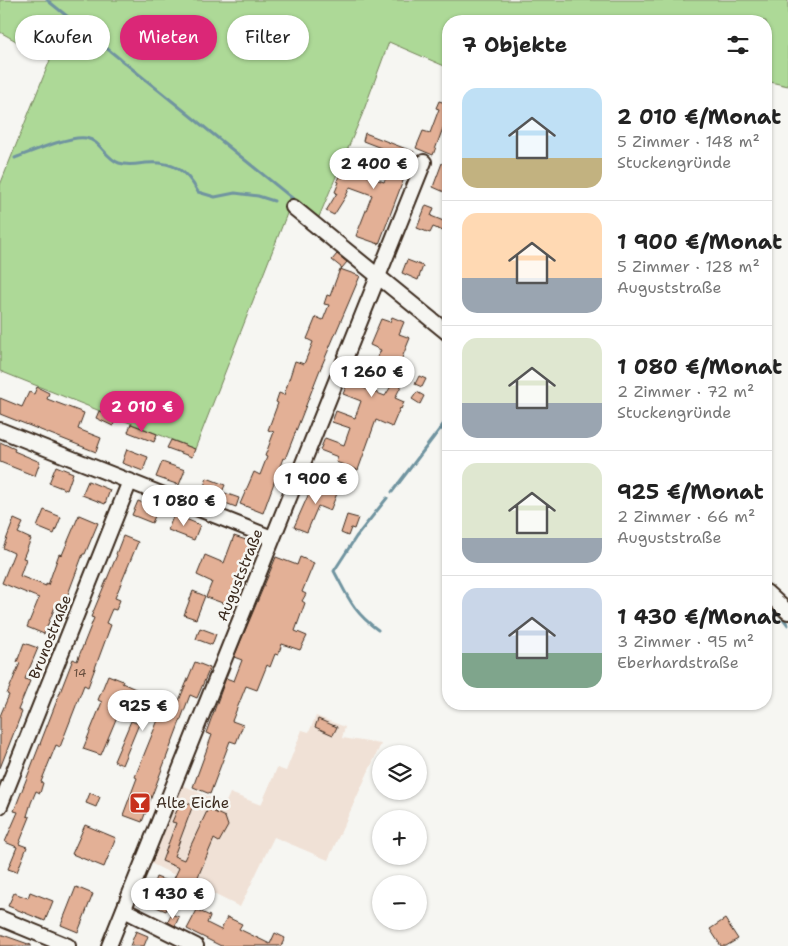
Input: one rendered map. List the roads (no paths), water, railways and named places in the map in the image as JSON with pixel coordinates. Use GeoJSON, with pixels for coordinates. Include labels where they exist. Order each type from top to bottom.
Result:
{"type":"FeatureCollection","features":[{"type":"Feature","properties":{"kind":"street","name":"Auguststraße"},"geometry":{"type":"LineString","coordinates":[[109,946],[424,162]]}},
{"type":"Feature","properties":{"kind":"street"},"geometry":{"type":"LineString","coordinates":[[293,207],[442,328]]}},
{"type":"Feature","properties":{"kind":"street"},"geometry":{"type":"LineString","coordinates":[[0,430],[272,538]]}},
{"type":"Feature","properties":{"kind":"street","name":"Brunostraße"},"geometry":{"type":"LineString","coordinates":[[0,806],[130,481]]}},
{"type":"Feature","properties":{"kind":"street"},"geometry":{"type":"LineString","coordinates":[[772,597],[788,612]]}},
{"type":"Feature","properties":{"kind":"street"},"geometry":{"type":"LineString","coordinates":[[124,910],[196,946]]}},
{"type":"Feature","properties":{"kind":"street"},"geometry":{"type":"LineString","coordinates":[[0,918],[68,946]]}},
{"type":"Feature","properties":{"kind":"waterway"},"geometry":{"type":"LineString","coordinates":[[47,0],[297,202]]}},
{"type":"Feature","properties":{"kind":"waterway"},"geometry":{"type":"LineString","coordinates":[[15,158],[61,141],[86,138],[96,142],[114,161],[119,163],[129,165],[163,163],[171,165],[183,172],[198,192],[215,197],[235,193],[258,196],[274,201]]}},
{"type":"Feature","properties":{"kind":"waterway"},"geometry":{"type":"LineString","coordinates":[[392,492],[442,426]]}},
{"type":"Feature","properties":{"kind":"waterway"},"geometry":{"type":"LineString","coordinates":[[378,630],[357,610],[347,596],[334,571],[356,537],[387,498]]}},
{"type":"Feature","properties":{"kind":"waterway"},"geometry":{"type":"LineString","coordinates":[[772,608],[788,625]]}},
{"type":"Feature","properties":{"kind":"place","name":"Alte Eiche"},"geometry":{"type":"Point","coordinates":[140,803]}}]}
